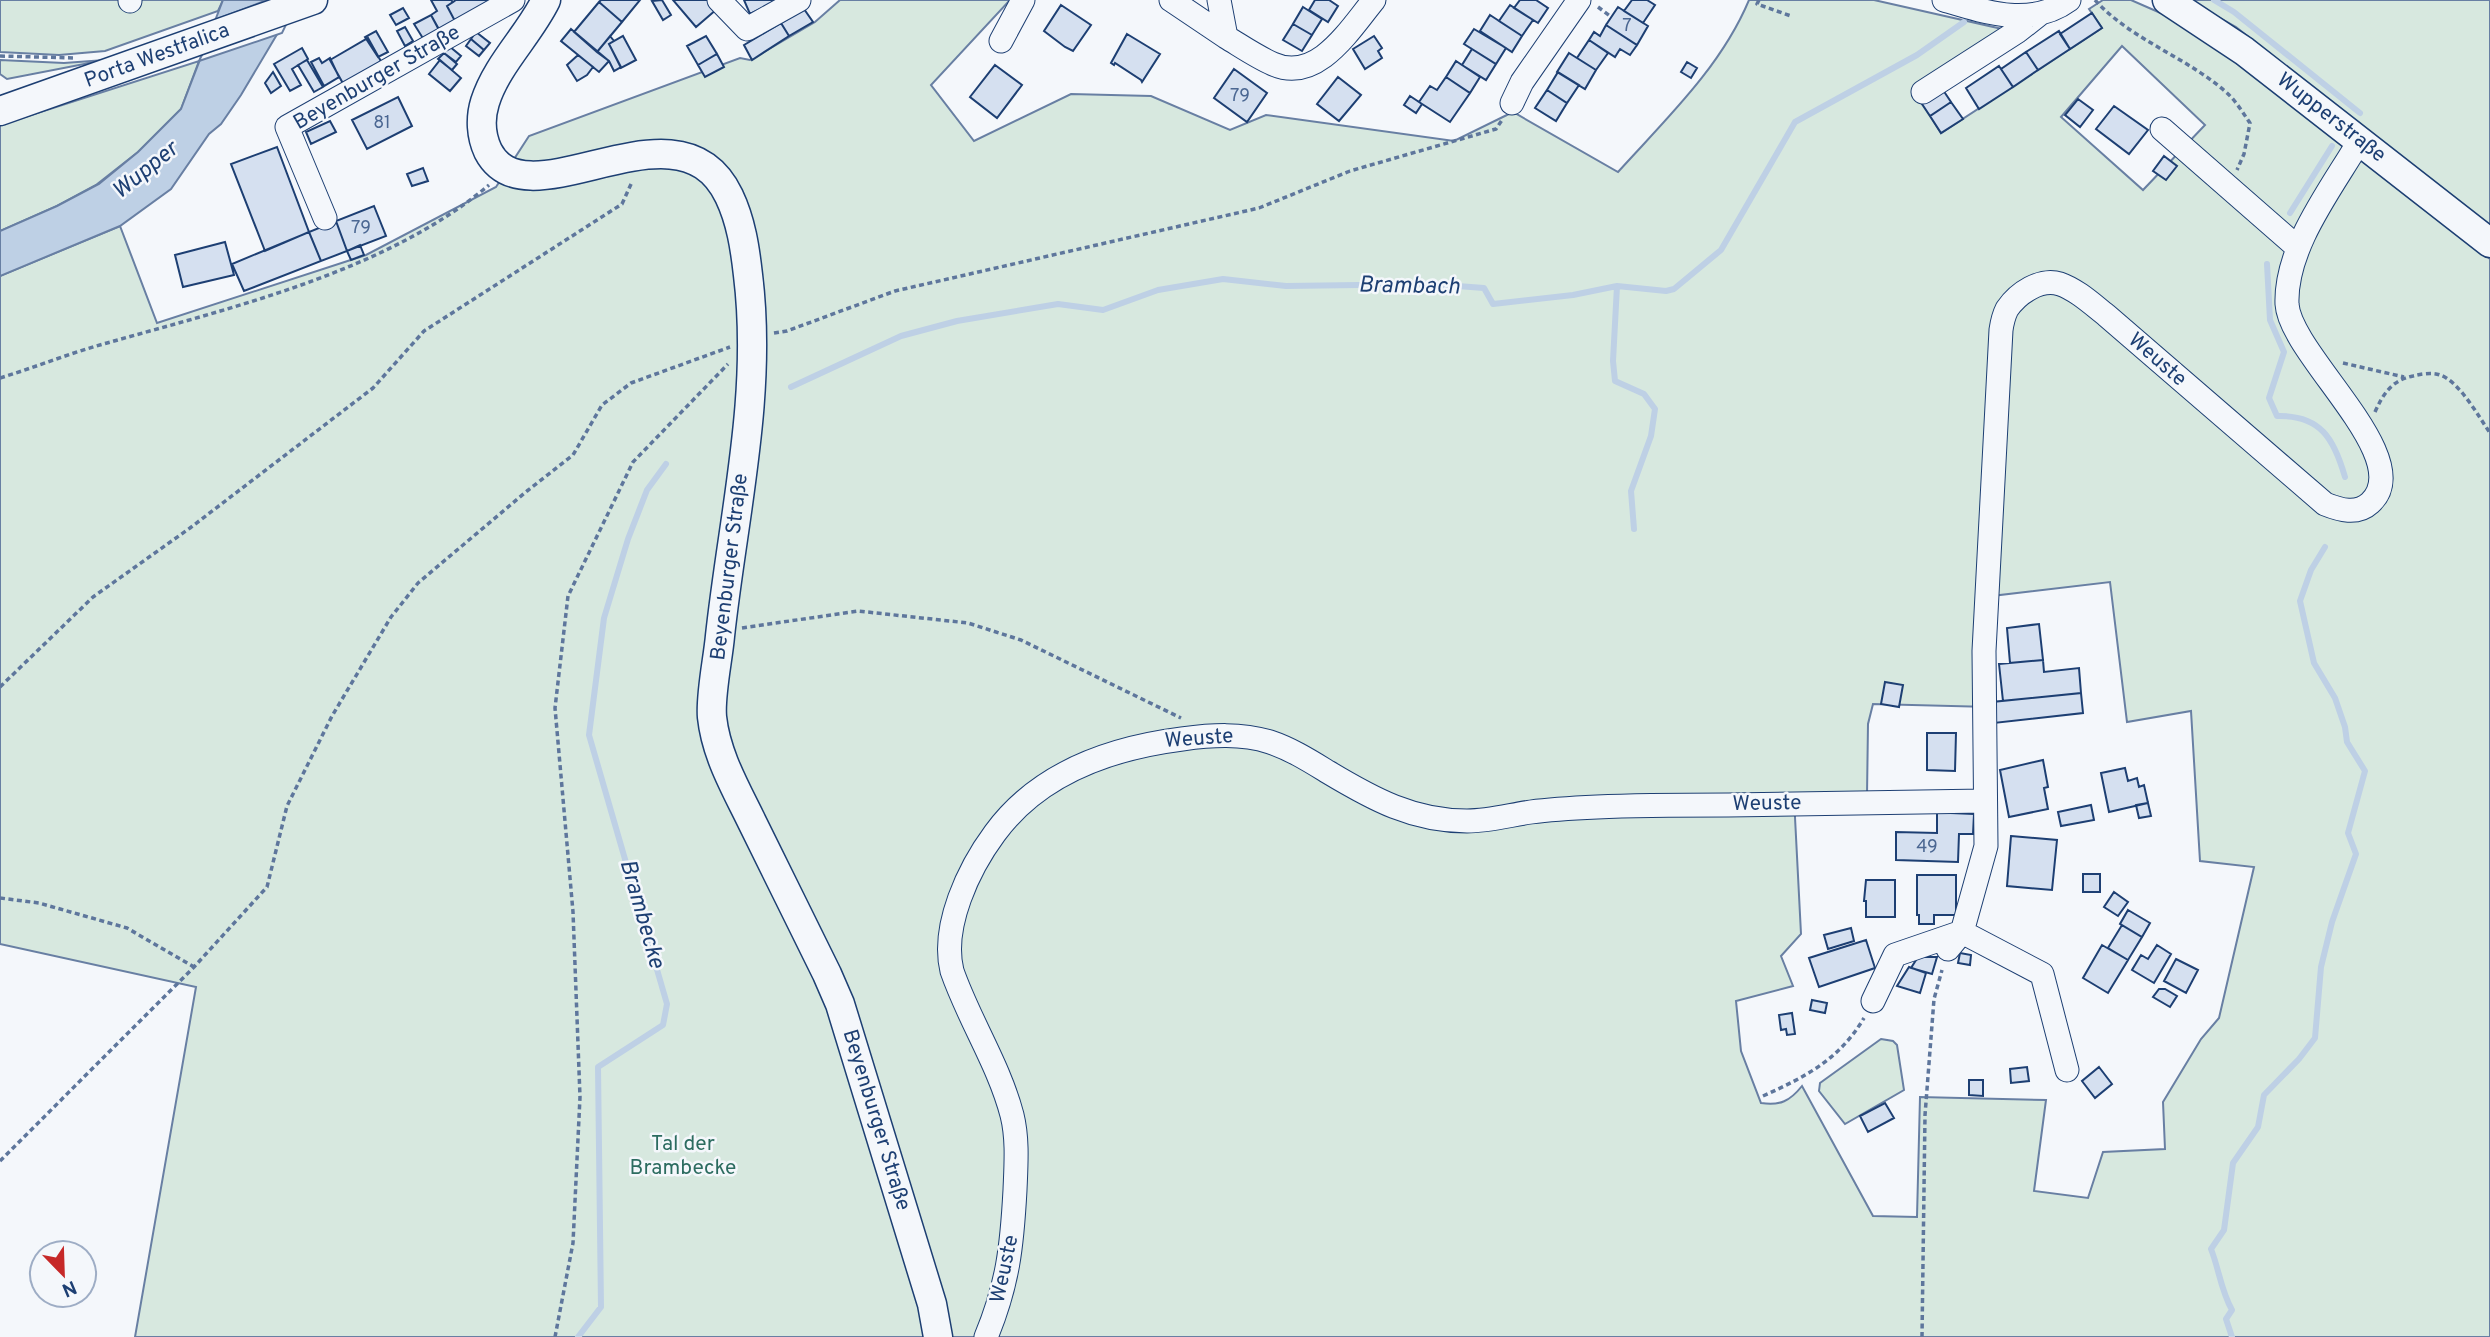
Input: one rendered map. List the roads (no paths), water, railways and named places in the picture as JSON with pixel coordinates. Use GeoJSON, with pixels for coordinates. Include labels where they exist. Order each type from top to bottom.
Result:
{"type":"FeatureCollection","features":[{"type":"Feature","properties":{"kind":"main road","name":"Beyenburger Straße"},"geometry":{"type":"LineString","coordinates":[[546,0],[496,78],[485,102],[482,119],[486,145],[496,162],[506,169],[541,175],[664,153],[690,159],[712,172],[728,193],[736,210],[744,245],[754,337],[745,456],[721,627],[712,716],[721,758],[840,1004],[932,1304],[938,1337]]}},
{"type":"Feature","properties":{"kind":"main road","name":"Wupperstraße"},"geometry":{"type":"LineString","coordinates":[[2167,0],[2244,51],[2490,243]]}},
{"type":"Feature","properties":{"kind":"main road","name":"Porta Westfalica"},"geometry":{"type":"LineString","coordinates":[[0,111],[308,2]]}},
{"type":"Feature","properties":{"kind":"street","name":"Beyenburger Straße"},"geometry":{"type":"LineString","coordinates":[[325,218],[287,127],[513,0]]}},
{"type":"Feature","properties":{"kind":"street"},"geometry":{"type":"LineString","coordinates":[[719,0],[747,29],[799,0]]}},
{"type":"Feature","properties":{"kind":"street"},"geometry":{"type":"LineString","coordinates":[[1001,41],[1023,0]]}},
{"type":"Feature","properties":{"kind":"street"},"geometry":{"type":"LineString","coordinates":[[1171,0],[1273,65],[1287,68],[1306,68],[1323,57],[1374,0]]}},
{"type":"Feature","properties":{"kind":"street"},"geometry":{"type":"LineString","coordinates":[[1219,0],[1226,37]]}},
{"type":"Feature","properties":{"kind":"street"},"geometry":{"type":"LineString","coordinates":[[1512,103],[1521,82],[1579,0]]}},
{"type":"Feature","properties":{"kind":"street"},"geometry":{"type":"LineString","coordinates":[[1944,0],[1999,14],[2025,16],[2041,13]]}},
{"type":"Feature","properties":{"kind":"street"},"geometry":{"type":"LineString","coordinates":[[1923,92],[2018,31],[2041,13],[2069,0]]}},
{"type":"Feature","properties":{"kind":"street"},"geometry":{"type":"LineString","coordinates":[[2162,130],[2297,247]]}},
{"type":"Feature","properties":{"kind":"street","name":"Weuste"},"geometry":{"type":"LineString","coordinates":[[1955,941],[1986,846],[1984,651],[2001,330],[2006,311],[2025,291],[2050,282],[2062,285],[2086,299],[2325,504],[2342,511],[2356,510],[2370,504],[2380,491],[2382,472],[2375,449],[2295,330],[2287,306],[2290,273],[2297,247],[2360,141]]}},
{"type":"Feature","properties":{"kind":"street","name":"Weuste"},"geometry":{"type":"LineString","coordinates":[[986,1337],[1005,1280],[1013,1240],[1016,1144],[1012,1116],[1004,1091],[958,989],[950,961],[951,926],[961,896],[994,834],[1017,808],[1054,779],[1088,762],[1124,750],[1168,740],[1222,735],[1244,736],[1294,752],[1397,810],[1439,820],[1470,821],[1532,812],[1597,807],[1984,801]]}},
{"type":"Feature","properties":{"kind":"street"},"geometry":{"type":"LineString","coordinates":[[1873,1002],[1895,955],[1955,941],[2042,974],[2067,1070]]}},
{"type":"Feature","properties":{"kind":"water","name":"Wupper"},"geometry":{"type":"Polygon","coordinates":[[[223,0],[294,0],[282,26],[241,95],[221,124],[209,134],[171,189],[120,226],[0,276],[0,231],[99,184],[138,152],[181,109],[223,0]]]}},
{"type":"Feature","properties":{"kind":"waterway"},"geometry":{"type":"LineString","coordinates":[[2214,0],[2234,12],[2360,113]]}},
{"type":"Feature","properties":{"kind":"waterway","name":"Brambach"},"geometry":{"type":"LineString","coordinates":[[791,387],[901,336],[957,321],[1058,304],[1103,310],[1158,290],[1223,279],[1286,286],[1431,284],[1484,288],[1493,304],[1573,295],[1617,286],[1666,291],[1674,289],[1721,250],[1795,122],[1917,55],[1964,22]]}},
{"type":"Feature","properties":{"kind":"waterway"},"geometry":{"type":"LineString","coordinates":[[2290,213],[2332,146]]}},
{"type":"Feature","properties":{"kind":"waterway"},"geometry":{"type":"LineString","coordinates":[[2267,264],[2270,320],[2284,352],[2269,398],[2277,416],[2305,420],[2323,432],[2336,451],[2345,477]]}},
{"type":"Feature","properties":{"kind":"waterway"},"geometry":{"type":"LineString","coordinates":[[1617,286],[1613,361],[1615,381],[1644,394],[1655,409],[1651,436],[1631,491],[1634,529]]}},
{"type":"Feature","properties":{"kind":"waterway","name":"Brambecke"},"geometry":{"type":"LineString","coordinates":[[578,1337],[601,1307],[598,1067],[663,1025],[667,1004],[589,735],[604,618],[628,539],[647,490],[666,464]]}},
{"type":"Feature","properties":{"kind":"waterway"},"geometry":{"type":"LineString","coordinates":[[2232,1337],[2226,1319],[2232,1310],[2211,1249],[2224,1230],[2233,1163],[2258,1127],[2264,1095],[2315,1038],[2321,967],[2332,922],[2356,854],[2348,833],[2365,771],[2347,742],[2335,698],[2314,663],[2300,601],[2311,570],[2325,547]]}},
{"type":"Feature","properties":{"kind":"park label","name":"Tal der Brambecke"},"geometry":{"type":"Point","coordinates":[683,1156]}}]}
